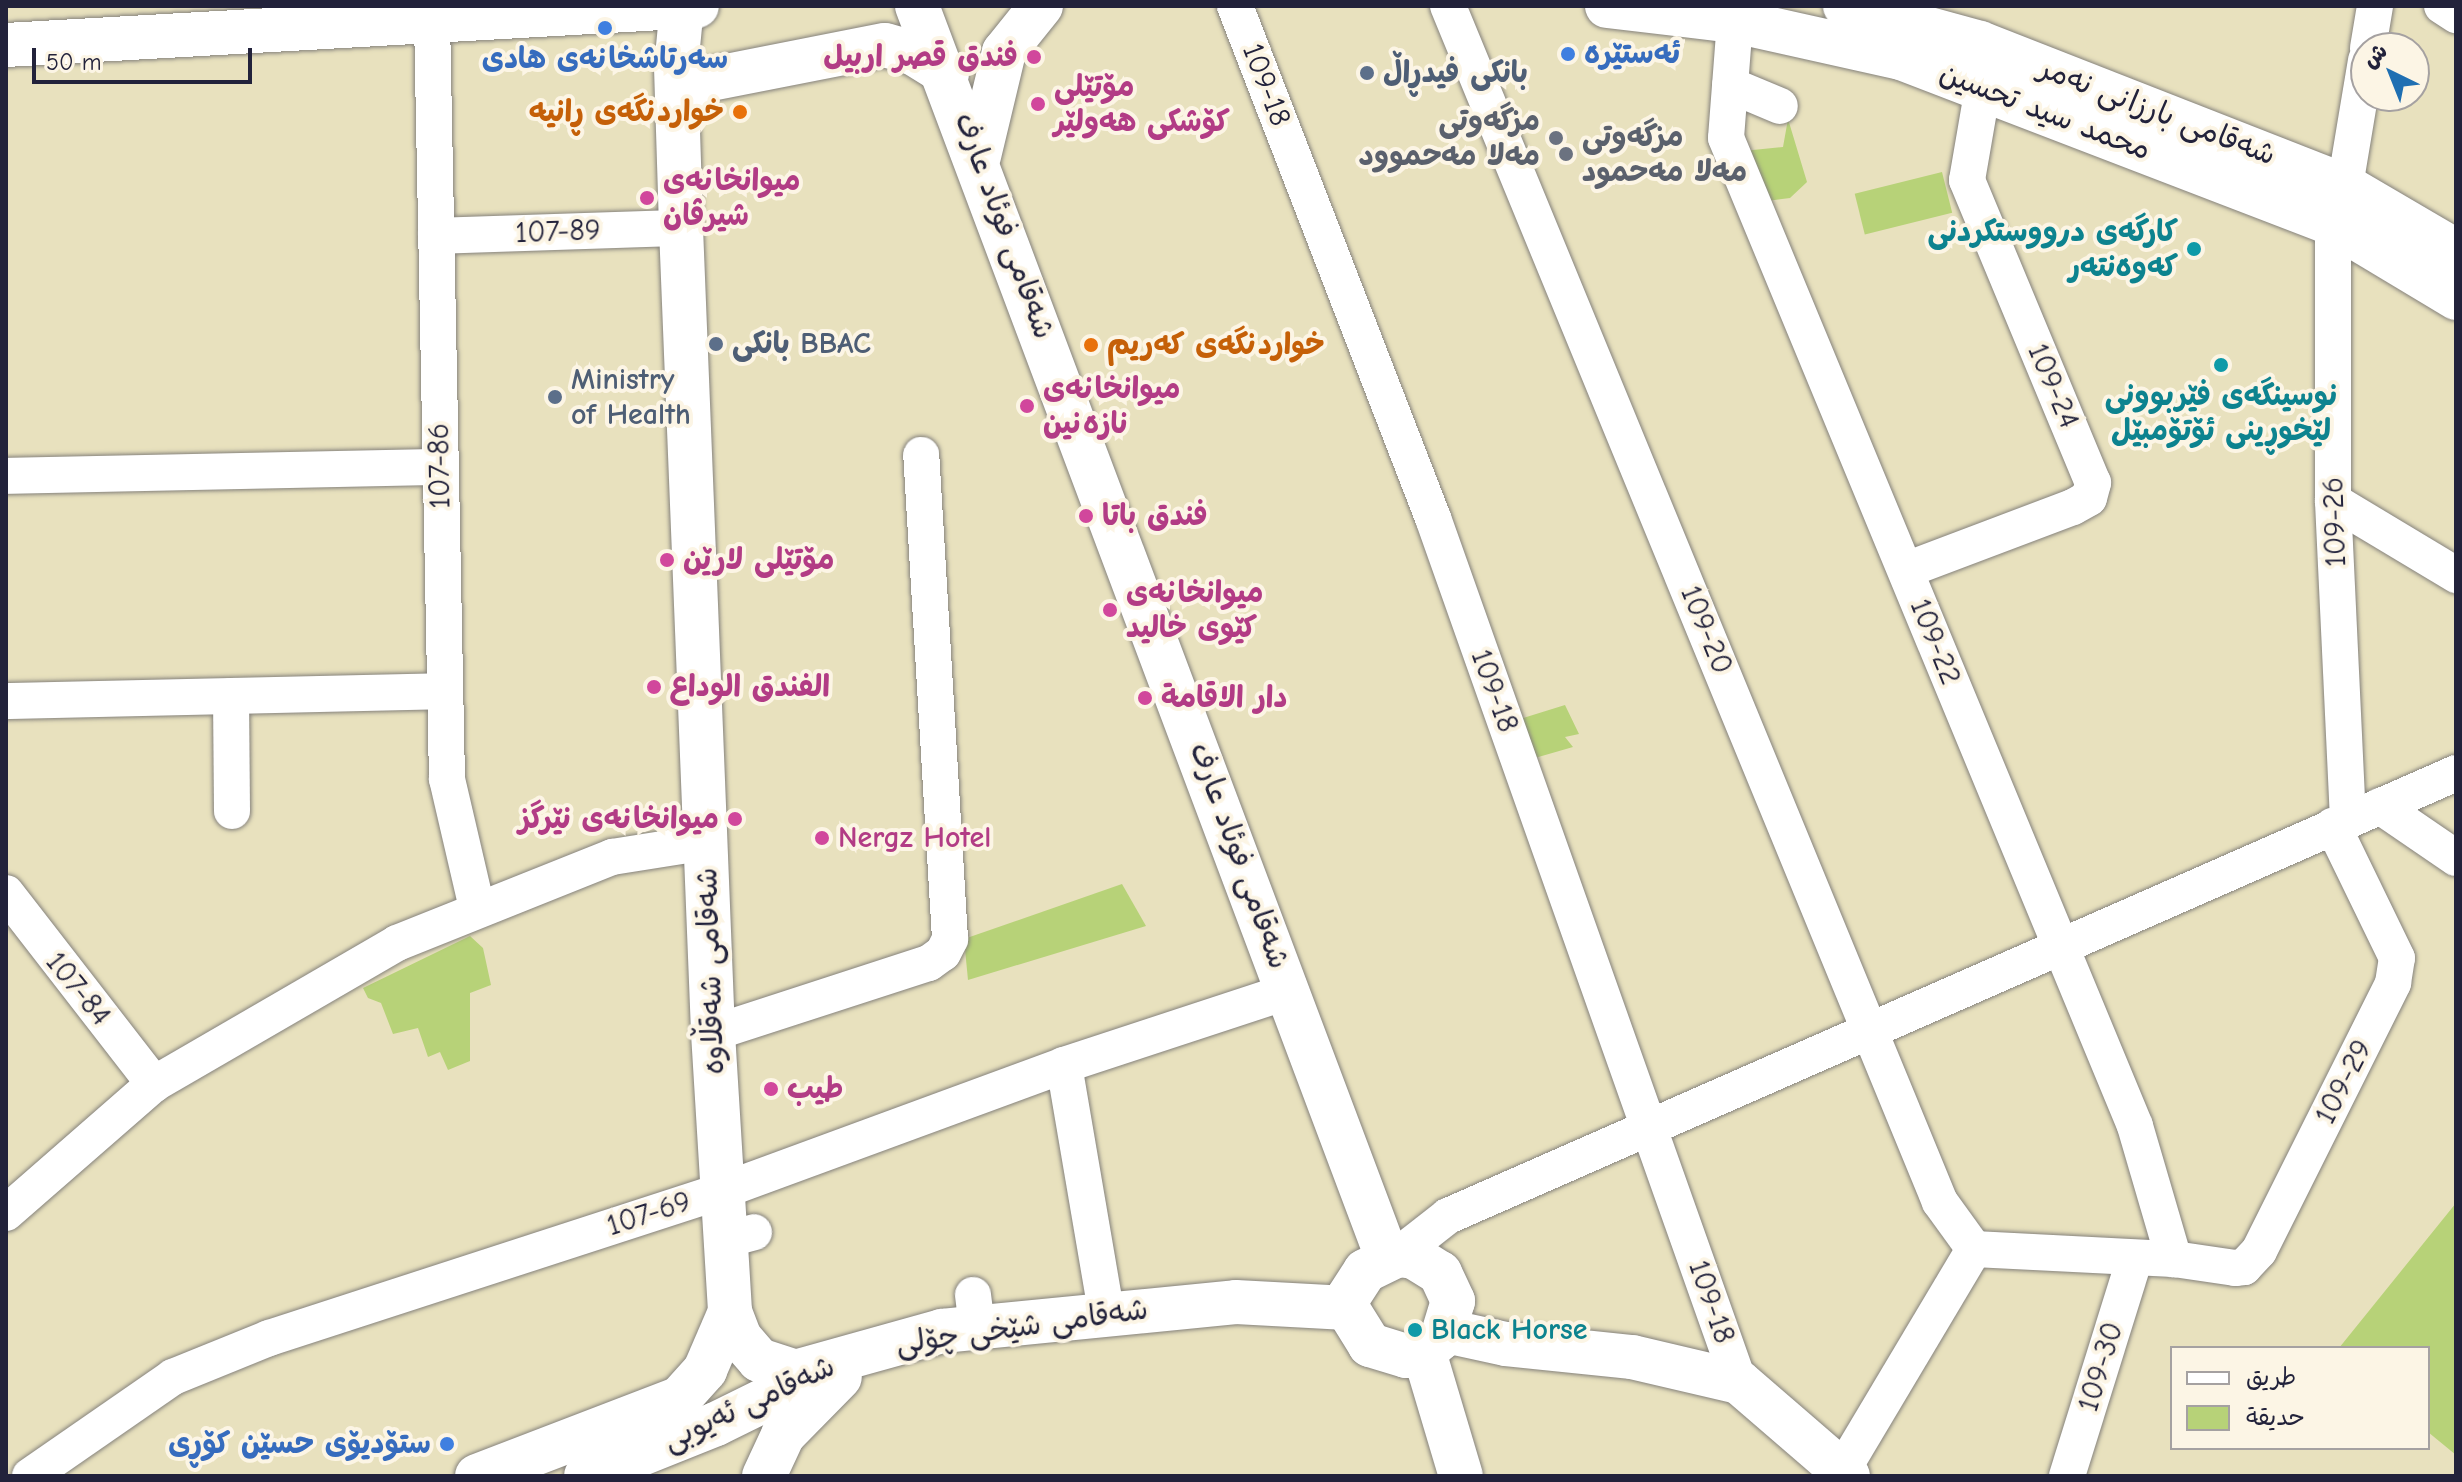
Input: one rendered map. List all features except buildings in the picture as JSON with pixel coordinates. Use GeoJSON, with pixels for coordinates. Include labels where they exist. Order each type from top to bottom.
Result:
{"type":"FeatureCollection","features":[{"type":"Feature","properties":{"kind":"main road","name":"شەقامی شەقڵاوە"},"geometry":{"type":"LineString","coordinates":[[682,6],[677,108],[713,1033],[722,1191],[739,1236],[730,1312]]}},
{"type":"Feature","properties":{"kind":"main road"},"geometry":{"type":"LineString","coordinates":[[6,45],[697,6]]}},
{"type":"Feature","properties":{"kind":"main road","name":"شەقامی فوئاد عارف"},"geometry":{"type":"LineString","coordinates":[[917,6],[947,74],[1289,991],[1393,1256]]}},
{"type":"Feature","properties":{"kind":"main road"},"geometry":{"type":"LineString","coordinates":[[979,159],[999,65],[1023,24],[1041,6]]}},
{"type":"Feature","properties":{"kind":"main road","name":"محمد سید تحسین"},"geometry":{"type":"LineString","coordinates":[[1607,6],[1735,21],[1901,58],[2339,205],[2456,298]]}},
{"type":"Feature","properties":{"kind":"main road","name":"شەقامی بارزانی نەمر"},"geometry":{"type":"LineString","coordinates":[[1845,6],[1980,43],[2339,205],[2456,251]]}},
{"type":"Feature","properties":{"kind":"main road"},"geometry":{"type":"LineString","coordinates":[[677,108],[706,80],[885,45],[913,53],[947,74]]}},
{"type":"Feature","properties":{"kind":"main road"},"geometry":{"type":"LineString","coordinates":[[1461,1476],[1435,1341],[1453,1301],[1449,1286],[1428,1263],[1393,1256],[1365,1271],[1347,1299],[1347,1308],[1360,1334],[1382,1352],[1406,1356],[1435,1341],[1506,1344],[1632,1357],[1739,1382],[1846,1473]]}},
{"type":"Feature","properties":{"kind":"main road","name":"شەقامی شێخی چۆلی"},"geometry":{"type":"LineString","coordinates":[[730,1312],[746,1346],[776,1369],[795,1372],[975,1311],[1106,1312],[1266,1301],[1347,1308]]}},
{"type":"Feature","properties":{"kind":"main road","name":"شەقامی ئەیوبی"},"geometry":{"type":"LineString","coordinates":[[477,1476],[656,1410],[680,1398],[705,1370],[730,1312]]}},
{"type":"Feature","properties":{"kind":"main road"},"geometry":{"type":"LineString","coordinates":[[764,1476],[783,1435],[867,1349]]}},
{"type":"Feature","properties":{"kind":"main road","name":"شەقامی ئەیوبی"},"geometry":{"type":"LineString","coordinates":[[611,1473],[867,1349]]}},
{"type":"Feature","properties":{"kind":"main road"},"geometry":{"type":"LineString","coordinates":[[656,1410],[691,1410],[716,1424],[738,1447],[744,1476]]}},
{"type":"Feature","properties":{"kind":"street","name":"109-18"},"geometry":{"type":"LineString","coordinates":[[1235,6],[1433,518],[1739,1382]]}},
{"type":"Feature","properties":{"kind":"street","name":"109-20"},"geometry":{"type":"LineString","coordinates":[[1448,6],[1940,1202],[1974,1249]]}},
{"type":"Feature","properties":{"kind":"street"},"geometry":{"type":"LineString","coordinates":[[2371,32],[2375,6]]}},
{"type":"Feature","properties":{"kind":"street"},"geometry":{"type":"LineString","coordinates":[[2442,6],[2456,15]]}},
{"type":"Feature","properties":{"kind":"street","name":"107-86"},"geometry":{"type":"LineString","coordinates":[[432,20],[447,779],[477,908]]}},
{"type":"Feature","properties":{"kind":"street","name":"109-22"},"geometry":{"type":"LineString","coordinates":[[1735,21],[1726,138],[2135,1126],[2174,1259]]}},
{"type":"Feature","properties":{"kind":"street"},"geometry":{"type":"LineString","coordinates":[[1730,85],[1780,106]]}},
{"type":"Feature","properties":{"kind":"street","name":"109-24"},"geometry":{"type":"LineString","coordinates":[[1906,570],[2073,507],[2089,498],[2093,483],[1967,180],[1983,87]]}},
{"type":"Feature","properties":{"kind":"street","name":"109-26"},"geometry":{"type":"LineString","coordinates":[[2353,817],[2333,501],[2339,205],[2356,112]]}},
{"type":"Feature","properties":{"kind":"street","name":"107-89"},"geometry":{"type":"LineString","coordinates":[[436,236],[681,228]]}},
{"type":"Feature","properties":{"kind":"street"},"geometry":{"type":"LineString","coordinates":[[713,1033],[929,963],[943,953],[950,939],[921,455]]}},
{"type":"Feature","properties":{"kind":"street"},"geometry":{"type":"LineString","coordinates":[[6,476],[440,467]]}},
{"type":"Feature","properties":{"kind":"street"},"geometry":{"type":"LineString","coordinates":[[2333,501],[2456,575]]}},
{"type":"Feature","properties":{"kind":"street"},"geometry":{"type":"LineString","coordinates":[[6,701],[445,691]]}},
{"type":"Feature","properties":{"kind":"street"},"geometry":{"type":"LineString","coordinates":[[231,696],[232,811]]}},
{"type":"Feature","properties":{"kind":"street"},"geometry":{"type":"LineString","coordinates":[[1393,1256],[1448,1216],[1650,1129],[2058,944],[2456,773]]}},
{"type":"Feature","properties":{"kind":"street"},"geometry":{"type":"LineString","coordinates":[[2353,817],[2456,858]]}},
{"type":"Feature","properties":{"kind":"street","name":"109-29"},"geometry":{"type":"LineString","coordinates":[[1974,1249],[2174,1259],[2235,1268],[2244,1267],[2259,1251],[2393,983],[2397,958],[2353,817]]}},
{"type":"Feature","properties":{"kind":"street"},"geometry":{"type":"LineString","coordinates":[[6,1213],[154,1084],[370,958],[477,908],[612,857],[707,842]]}},
{"type":"Feature","properties":{"kind":"street","name":"107-84"},"geometry":{"type":"LineString","coordinates":[[10,909],[154,1084]]}},
{"type":"Feature","properties":{"kind":"street","name":"107-69"},"geometry":{"type":"LineString","coordinates":[[30,1476],[173,1377],[269,1338],[722,1191],[1064,1065],[1289,991]]}},
{"type":"Feature","properties":{"kind":"street"},"geometry":{"type":"LineString","coordinates":[[1064,1065],[1106,1312]]}},
{"type":"Feature","properties":{"kind":"street"},"geometry":{"type":"LineString","coordinates":[[1846,1473],[1974,1249]]}},
{"type":"Feature","properties":{"kind":"street","name":"109-30"},"geometry":{"type":"LineString","coordinates":[[2067,1476],[2135,1258]]}},
{"type":"Feature","properties":{"kind":"green space"},"geometry":{"type":"Polygon","coordinates":[[[1788,119],[1807,182],[1790,198],[1767,201],[1743,151],[1783,147],[1788,119]]]}},
{"type":"Feature","properties":{"kind":"green space"},"geometry":{"type":"Polygon","coordinates":[[[1942,172],[1952,213],[1865,235],[1855,194],[1942,172]]]}},
{"type":"Feature","properties":{"kind":"green space"},"geometry":{"type":"Polygon","coordinates":[[[1565,705],[1579,734],[1565,737],[1573,747],[1528,760],[1514,721],[1565,705]]]}},
{"type":"Feature","properties":{"kind":"green space"},"geometry":{"type":"Polygon","coordinates":[[[1122,884],[1146,926],[968,980],[964,939],[1122,884]]]}},
{"type":"Feature","properties":{"kind":"green space"},"geometry":{"type":"Polygon","coordinates":[[[470,936],[483,948],[491,985],[470,993],[470,1061],[448,1070],[440,1052],[428,1057],[418,1028],[393,1034],[381,1003],[368,998],[363,988],[470,936]]]}},
{"type":"Feature","properties":{"kind":"green space"},"geometry":{"type":"Polygon","coordinates":[[[2456,1203],[2456,1455],[2430,1434],[2430,1346],[2341,1346],[2456,1203]]]}},
{"type":"Feature","properties":{"kind":"place","name":"سەرتاشخانەی ھادی"},"geometry":{"type":"Point","coordinates":[605,28]}},
{"type":"Feature","properties":{"kind":"place","name":"ئەستێرە"},"geometry":{"type":"Point","coordinates":[1568,54]}},
{"type":"Feature","properties":{"kind":"place","name":"فندق قصر اربيل"},"geometry":{"type":"Point","coordinates":[1034,57]}},
{"type":"Feature","properties":{"kind":"place","name":"بانکی فیدڕاڵ"},"geometry":{"type":"Point","coordinates":[1367,73]}},
{"type":"Feature","properties":{"kind":"place","name":"مۆتێلی کۆشکی ھەولێر"},"geometry":{"type":"Point","coordinates":[1038,104]}},
{"type":"Feature","properties":{"kind":"place","name":"خواردنگەی ڕانیە"},"geometry":{"type":"Point","coordinates":[740,112]}},
{"type":"Feature","properties":{"kind":"place","name":"مزگەوتی مەلا مەحموود"},"geometry":{"type":"Point","coordinates":[1556,138]}},
{"type":"Feature","properties":{"kind":"place","name":"مزگەوتی مەلا مەحمود"},"geometry":{"type":"Point","coordinates":[1566,154]}},
{"type":"Feature","properties":{"kind":"place","name":"میوانخانەی شیرڤان"},"geometry":{"type":"Point","coordinates":[647,198]}},
{"type":"Feature","properties":{"kind":"place","name":"کارگەی درووستکردنی کەوەنتەر"},"geometry":{"type":"Point","coordinates":[2194,249]}},
{"type":"Feature","properties":{"kind":"place","name":"بانکی BBAC"},"geometry":{"type":"Point","coordinates":[716,344]}},
{"type":"Feature","properties":{"kind":"place","name":"خواردنگەی کەریم"},"geometry":{"type":"Point","coordinates":[1091,345]}},
{"type":"Feature","properties":{"kind":"place","name":"نوسینگەی فێربوونی لێخوڕینی ئۆتۆمبێل"},"geometry":{"type":"Point","coordinates":[2221,365]}},
{"type":"Feature","properties":{"kind":"place","name":"Ministry of Health"},"geometry":{"type":"Point","coordinates":[555,397]}},
{"type":"Feature","properties":{"kind":"place","name":"میوانخانەی نازەنین"},"geometry":{"type":"Point","coordinates":[1027,406]}},
{"type":"Feature","properties":{"kind":"place","name":"فندق باتا"},"geometry":{"type":"Point","coordinates":[1086,516]}},
{"type":"Feature","properties":{"kind":"place","name":"مۆتێلی لارێن"},"geometry":{"type":"Point","coordinates":[667,560]}},
{"type":"Feature","properties":{"kind":"place","name":"میوانخانەی کێوی خالید"},"geometry":{"type":"Point","coordinates":[1110,610]}},
{"type":"Feature","properties":{"kind":"place","name":"الفندق الوداع"},"geometry":{"type":"Point","coordinates":[654,687]}},
{"type":"Feature","properties":{"kind":"place","name":"دار الاقامة"},"geometry":{"type":"Point","coordinates":[1145,698]}},
{"type":"Feature","properties":{"kind":"place","name":"میوانخانەی نێرگز"},"geometry":{"type":"Point","coordinates":[735,819]}},
{"type":"Feature","properties":{"kind":"place","name":"Nergz Hotel"},"geometry":{"type":"Point","coordinates":[822,838]}},
{"type":"Feature","properties":{"kind":"place","name":"طيب"},"geometry":{"type":"Point","coordinates":[771,1089]}},
{"type":"Feature","properties":{"kind":"place","name":"Black Horse"},"geometry":{"type":"Point","coordinates":[1415,1330]}},
{"type":"Feature","properties":{"kind":"place","name":"ستۆدیۆی حسێن کۆڕی"},"geometry":{"type":"Point","coordinates":[447,1444]}}]}
